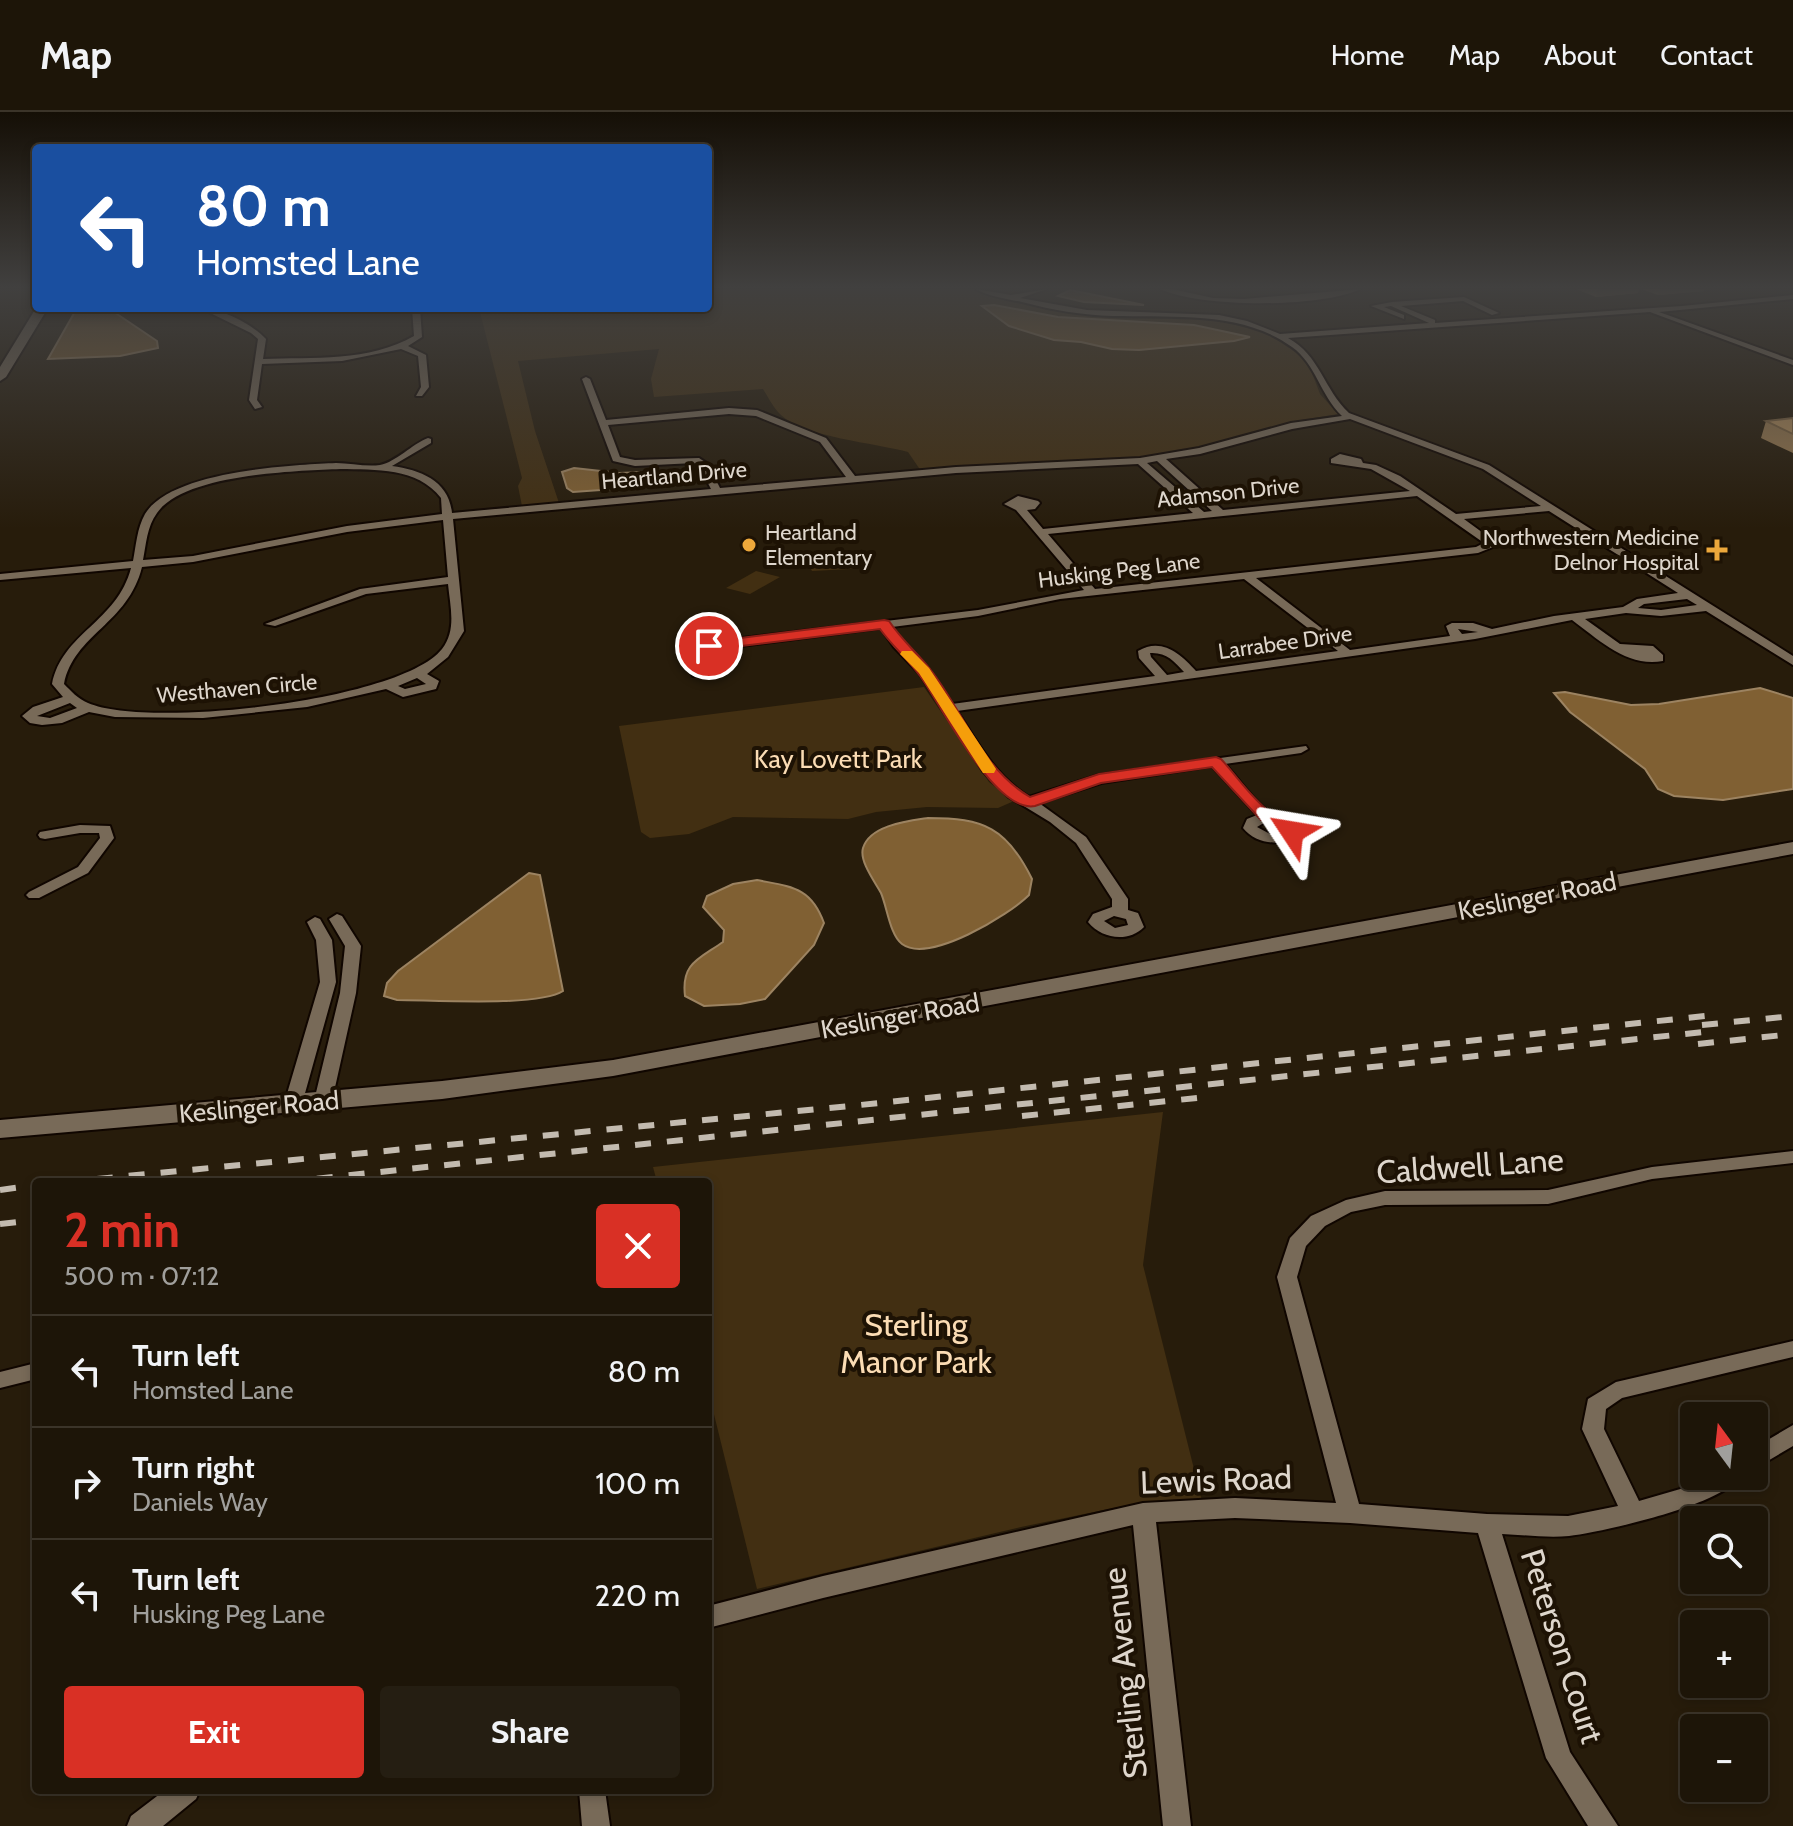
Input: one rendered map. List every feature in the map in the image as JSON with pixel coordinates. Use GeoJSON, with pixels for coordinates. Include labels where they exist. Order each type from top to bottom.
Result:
{"type":"FeatureCollection","features":[{"type":"Feature","properties":{"kind":"main road","name":"Keslinger Road"},"geometry":{"type":"LineString","coordinates":[[0,1129],[548,1078],[668,1059],[1793,848]]}},
{"type":"Feature","properties":{"kind":"street"},"geometry":{"type":"LineString","coordinates":[[258,407],[253,400],[259,369]]}},
{"type":"Feature","properties":{"kind":"street"},"geometry":{"type":"LineString","coordinates":[[419,394],[425,387],[423,369]]}},
{"type":"Feature","properties":{"kind":"street"},"geometry":{"type":"LineString","coordinates":[[1317,369],[1330,399],[1349,417],[1475,462],[1793,661]]}},
{"type":"Feature","properties":{"kind":"street"},"geometry":{"type":"LineString","coordinates":[[586,379],[614,457],[619,461],[696,460],[703,464],[717,492]]}},
{"type":"Feature","properties":{"kind":"street"},"geometry":{"type":"LineString","coordinates":[[602,423],[721,412],[763,414],[823,440],[852,479]]}},
{"type":"Feature","properties":{"kind":"street","name":"Heartland Drive"},"geometry":{"type":"LineString","coordinates":[[1,577],[223,554],[347,529],[448,516],[984,468],[1140,461],[1222,447],[1304,423],[1349,417]]}},
{"type":"Feature","properties":{"kind":"street"},"geometry":{"type":"LineString","coordinates":[[382,468],[428,441]]}},
{"type":"Feature","properties":{"kind":"street"},"geometry":{"type":"LineString","coordinates":[[1159,458],[1220,513]]}},
{"type":"Feature","properties":{"kind":"street"},"geometry":{"type":"LineString","coordinates":[[1140,461],[1201,515]]}},
{"type":"Feature","properties":{"kind":"street"},"geometry":{"type":"LineString","coordinates":[[1358,464],[1384,472],[1452,515],[1547,505]]}},
{"type":"Feature","properties":{"kind":"street","name":"Westhaven Circle"},"geometry":{"type":"LineString","coordinates":[[87,708],[47,723],[35,722],[28,716],[71,699],[87,708],[150,717],[334,700],[390,686],[418,674],[440,660],[458,631],[446,498],[435,485],[407,472],[382,468],[314,467],[232,476],[196,486],[156,507]]}},
{"type":"Feature","properties":{"kind":"street","name":"Adamson Drive"},"geometry":{"type":"LineString","coordinates":[[1040,532],[1420,493]]}},
{"type":"Feature","properties":{"kind":"street"},"geometry":{"type":"LineString","coordinates":[[141,506],[156,507]]}},
{"type":"Feature","properties":{"kind":"street"},"geometry":{"type":"LineString","coordinates":[[71,699],[58,684],[59,668],[125,598],[138,565],[150,512],[156,507]]}},
{"type":"Feature","properties":{"kind":"street"},"geometry":{"type":"LineString","coordinates":[[1020,508],[1092,592]]}},
{"type":"Feature","properties":{"kind":"street","name":"Husking Peg Lane"},"geometry":{"type":"LineString","coordinates":[[709,646],[986,611],[1050,597],[1478,550],[1489,545],[1489,541],[1452,515]]}},
{"type":"Feature","properties":{"kind":"street"},"geometry":{"type":"LineString","coordinates":[[301,526],[309,538]]}},
{"type":"Feature","properties":{"kind":"street"},"geometry":{"type":"LineString","coordinates":[[1246,575],[1275,601],[1318,628],[1348,654]]}},
{"type":"Feature","properties":{"kind":"street"},"geometry":{"type":"LineString","coordinates":[[271,624],[364,591],[452,580]]}},
{"type":"Feature","properties":{"kind":"street","name":"Larrabee Drive"},"geometry":{"type":"LineString","coordinates":[[1626,610],[1641,601],[1689,595]]}},
{"type":"Feature","properties":{"kind":"street","name":"Larrabee Drive"},"geometry":{"type":"LineString","coordinates":[[949,708],[1459,638],[1574,616],[1626,610],[1661,613],[1708,607]]}},
{"type":"Feature","properties":{"kind":"street"},"geometry":{"type":"LineString","coordinates":[[1574,616],[1619,647]]}},
{"type":"Feature","properties":{"kind":"street"},"geometry":{"type":"LineString","coordinates":[[884,624],[898,645],[924,671],[988,768],[1014,794],[1081,840],[1120,899],[1120,911]]}},
{"type":"Feature","properties":{"kind":"street"},"geometry":{"type":"LineString","coordinates":[[1164,679],[1145,658],[1144,651],[1155,648],[1170,651],[1193,675]]}},
{"type":"Feature","properties":{"kind":"street","name":"Westhaven Circle"},"geometry":{"type":"LineString","coordinates":[[390,686],[403,693],[432,686],[433,681],[418,674]]}},
{"type":"Feature","properties":{"kind":"street"},"geometry":{"type":"LineString","coordinates":[[1029,802],[1099,779],[1301,749]]}},
{"type":"Feature","properties":{"kind":"street"},"geometry":{"type":"LineString","coordinates":[[1216,762],[1266,817]]}},
{"type":"Feature","properties":{"kind":"street"},"geometry":{"type":"LineString","coordinates":[[34,895],[83,870],[107,838],[105,829],[80,829],[45,835]]}},
{"type":"Feature","properties":{"kind":"street"},"geometry":{"type":"LineString","coordinates":[[323,1101],[348,993],[353,946],[337,919]]}},
{"type":"Feature","properties":{"kind":"street"},"geometry":{"type":"LineString","coordinates":[[293,1104],[328,982],[324,940],[315,922]]}},
{"type":"Feature","properties":{"kind":"street","name":"Caldwell Lane"},"geometry":{"type":"LineString","coordinates":[[1350,1513],[1287,1277],[1297,1243],[1318,1221],[1346,1207],[1385,1198],[1548,1197],[1652,1173],[1793,1157]]}},
{"type":"Feature","properties":{"kind":"street"},"geometry":{"type":"LineString","coordinates":[[1633,1513],[1593,1429],[1596,1405],[1616,1391],[1793,1349]]}},
{"type":"Feature","properties":{"kind":"street"},"geometry":{"type":"LineString","coordinates":[[0,1380],[32,1372]]}},
{"type":"Feature","properties":{"kind":"street"},"geometry":{"type":"LineString","coordinates":[[1768,1451],[1793,1434]]}},
{"type":"Feature","properties":{"kind":"street","name":"Lewis Road"},"geometry":{"type":"LineString","coordinates":[[712,1616],[838,1583],[1143,1513],[1235,1508],[1568,1526],[1633,1513],[1708,1490]]}},
{"type":"Feature","properties":{"kind":"street","name":"Sterling Avenue"},"geometry":{"type":"LineString","coordinates":[[1143,1513],[1177,1826]]}},
{"type":"Feature","properties":{"kind":"street","name":"Peterson Court"},"geometry":{"type":"LineString","coordinates":[[1487,1524],[1559,1758],[1604,1826]]}},
{"type":"Feature","properties":{"kind":"street"},"geometry":{"type":"LineString","coordinates":[[141,1826],[182,1794]]}},
{"type":"Feature","properties":{"kind":"street"},"geometry":{"type":"LineString","coordinates":[[592,1794],[596,1826]]}},
{"type":"Feature","properties":{"kind":"green space"},"geometry":{"type":"Polygon","coordinates":[[[494,369],[520,369],[535,431],[559,503],[522,506],[518,486],[522,478],[494,369]]]}},
{"type":"Feature","properties":{"kind":"green space"},"geometry":{"type":"Polygon","coordinates":[[[654,369],[1310,369],[1320,394],[1338,414],[1296,421],[1193,450],[1145,457],[921,471],[908,452],[823,434],[792,423],[778,412],[763,389],[654,397],[651,379],[654,369]]]}},
{"type":"Feature","properties":{"kind":"green space"},"geometry":{"type":"Polygon","coordinates":[[[842,556],[847,564],[866,562],[870,568],[812,571],[806,560],[842,556]]]}},
{"type":"Feature","properties":{"kind":"green space"},"geometry":{"type":"Polygon","coordinates":[[[756,571],[780,577],[750,594],[726,588],[756,571]]]}},
{"type":"Feature","properties":{"kind":"green space","name":"Kay Lovett Park"},"geometry":{"type":"Polygon","coordinates":[[[924,687],[989,782],[1014,801],[998,808],[927,807],[876,812],[848,819],[733,817],[689,834],[650,838],[641,832],[619,726],[924,687]]]}},
{"type":"Feature","properties":{"kind":"green space","name":"Sterling Manor Park"},"geometry":{"type":"Polygon","coordinates":[[[1163,1112],[1143,1265],[1202,1501],[1138,1503],[757,1589],[712,1406],[712,1178],[656,1178],[653,1167],[1163,1112]]]}},
{"type":"Feature","properties":{"kind":"shaded area"},"geometry":{"type":"Polygon","coordinates":[[[574,468],[619,473],[671,471],[680,481],[671,485],[573,492],[567,488],[562,472],[574,468]]]}},
{"type":"Feature","properties":{"kind":"shaded area"},"geometry":{"type":"Polygon","coordinates":[[[1760,688],[1793,698],[1793,789],[1723,800],[1674,796],[1658,789],[1645,769],[1570,712],[1554,693],[1565,692],[1631,705],[1659,704],[1760,688]]]}},
{"type":"Feature","properties":{"kind":"shaded area"},"geometry":{"type":"Polygon","coordinates":[[[928,818],[964,820],[992,829],[1013,848],[1032,879],[1029,895],[987,925],[949,943],[914,948],[902,944],[894,934],[881,893],[862,853],[867,840],[881,829],[928,818]]]}},
{"type":"Feature","properties":{"kind":"shaded area"},"geometry":{"type":"Polygon","coordinates":[[[529,873],[540,875],[563,991],[550,996],[509,1001],[397,1000],[384,996],[387,983],[398,971],[529,873]]]}},
{"type":"Feature","properties":{"kind":"shaded area"},"geometry":{"type":"Polygon","coordinates":[[[757,880],[790,887],[806,895],[824,923],[814,945],[765,999],[704,1006],[685,996],[684,985],[694,963],[723,942],[724,930],[703,907],[707,896],[733,884],[757,880]]]}},
{"type":"Feature","properties":{"kind":"building"},"geometry":{"type":"Polygon","coordinates":[[[1793,418],[1793,434],[1766,421],[1793,418]]]}},
{"type":"Feature","properties":{"kind":"railway"},"geometry":{"type":"LineString","coordinates":[[106,1178],[860,1105],[1715,1015]]}},
{"type":"Feature","properties":{"kind":"railway"},"geometry":{"type":"LineString","coordinates":[[1702,1025],[1793,1016]]}},
{"type":"Feature","properties":{"kind":"railway"},"geometry":{"type":"LineString","coordinates":[[323,1178],[1713,1031]]}},
{"type":"Feature","properties":{"kind":"railway"},"geometry":{"type":"LineString","coordinates":[[1698,1044],[1793,1034]]}},
{"type":"Feature","properties":{"kind":"railway"},"geometry":{"type":"LineString","coordinates":[[1022,1116],[1197,1098]]}},
{"type":"Feature","properties":{"kind":"railway"},"geometry":{"type":"LineString","coordinates":[[0,1190],[32,1186]]}},
{"type":"Feature","properties":{"kind":"railway"},"geometry":{"type":"LineString","coordinates":[[0,1224],[32,1220]]}},
{"type":"Feature","properties":{"kind":"slow traffic"},"geometry":{"type":"LineString","coordinates":[[907,654],[924,671],[989,769]]}},
{"type":"Feature","properties":{"kind":"place","name":"Heartland Elementary"},"geometry":{"type":"Point","coordinates":[749,545]}},
{"type":"Feature","properties":{"kind":"place","name":"Northwestern Medicine Delnor Hospital"},"geometry":{"type":"Point","coordinates":[1717,550]}},
{"type":"Feature","properties":{"kind":"route"},"geometry":{"type":"LineString","coordinates":[[709,646],[884,624],[898,645],[924,671],[988,768],[1014,794],[1029,802],[1099,779],[1216,762],[1266,817],[1283,820],[1292,832]]}}]}
